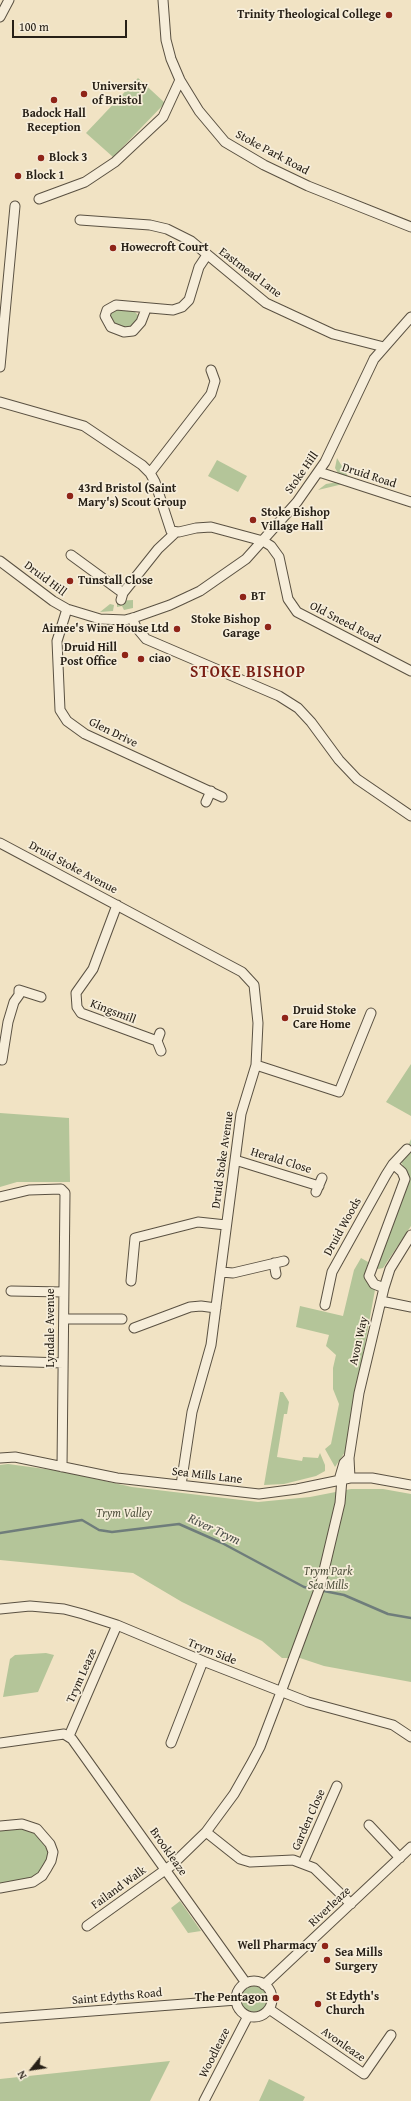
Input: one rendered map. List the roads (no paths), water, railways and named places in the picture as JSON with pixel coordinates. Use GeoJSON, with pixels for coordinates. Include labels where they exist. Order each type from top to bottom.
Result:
{"type":"FeatureCollection","features":[{"type":"Feature","properties":{"kind":"street"},"geometry":{"type":"LineString","coordinates":[[0,17],[9,0]]}},
{"type":"Feature","properties":{"kind":"street","name":"Stoke Park Road"},"geometry":{"type":"LineString","coordinates":[[163,0],[166,40],[171,59],[180,80],[199,111],[225,142],[244,154],[308,186],[411,227]]}},
{"type":"Feature","properties":{"kind":"street"},"geometry":{"type":"LineString","coordinates":[[39,199],[85,182],[115,162],[163,117],[180,80]]}},
{"type":"Feature","properties":{"kind":"street"},"geometry":{"type":"LineString","coordinates":[[0,367],[15,206]]}},
{"type":"Feature","properties":{"kind":"street","name":"Eastmead Lane"},"geometry":{"type":"LineString","coordinates":[[80,220],[159,226],[180,234],[266,303],[333,334],[384,347]]}},
{"type":"Feature","properties":{"kind":"street"},"geometry":{"type":"LineString","coordinates":[[146,309],[173,310],[186,304],[191,297],[199,267],[207,255]]}},
{"type":"Feature","properties":{"kind":"street","name":"Stoke Hill"},"geometry":{"type":"LineString","coordinates":[[170,605],[215,581],[246,558],[297,502],[319,472],[341,431],[374,359],[411,317]]}},
{"type":"Feature","properties":{"kind":"street"},"geometry":{"type":"LineString","coordinates":[[150,473],[211,394],[215,381],[211,370]]}},
{"type":"Feature","properties":{"kind":"street"},"geometry":{"type":"LineString","coordinates":[[0,402],[84,426],[127,454],[150,473],[155,482],[169,527],[174,533]]}},
{"type":"Feature","properties":{"kind":"street","name":"Druid Road"},"geometry":{"type":"LineString","coordinates":[[319,472],[411,502]]}},
{"type":"Feature","properties":{"kind":"street"},"geometry":{"type":"LineString","coordinates":[[70,555],[122,597],[158,549],[174,533],[196,528],[211,527],[263,541]]}},
{"type":"Feature","properties":{"kind":"street","name":"Old Sneed Road"},"geometry":{"type":"LineString","coordinates":[[263,541],[271,546],[279,556],[288,599],[297,612],[411,671]]}},
{"type":"Feature","properties":{"kind":"street","name":"Druid Hill"},"geometry":{"type":"LineString","coordinates":[[0,561],[53,601],[67,609],[100,619],[132,618],[170,605]]}},
{"type":"Feature","properties":{"kind":"street","name":"Glen Drive"},"geometry":{"type":"LineString","coordinates":[[67,609],[57,641],[60,710],[67,721],[85,734],[222,797]]}},
{"type":"Feature","properties":{"kind":"street"},"geometry":{"type":"LineString","coordinates":[[132,618],[136,627],[146,639],[279,696],[298,708],[311,722],[339,760],[357,779],[411,816]]}},
{"type":"Feature","properties":{"kind":"street"},"geometry":{"type":"LineString","coordinates":[[206,802],[211,791]]}},
{"type":"Feature","properties":{"kind":"street","name":"Druid Stoke Avenue"},"geometry":{"type":"LineString","coordinates":[[0,843],[242,972],[254,985],[258,1023],[256,1065],[241,1114],[211,1344],[192,1412],[181,1485]]}},
{"type":"Feature","properties":{"kind":"street","name":"Kingsmill"},"geometry":{"type":"LineString","coordinates":[[117,905],[93,969],[76,993],[77,1008],[81,1013],[158,1037],[161,1051]]}},
{"type":"Feature","properties":{"kind":"street"},"geometry":{"type":"LineString","coordinates":[[2,1060],[3,1032],[19,990],[41,996]]}},
{"type":"Feature","properties":{"kind":"street"},"geometry":{"type":"LineString","coordinates":[[256,1065],[339,1092],[371,1013]]}},
{"type":"Feature","properties":{"kind":"street","name":"Druid Woods"},"geometry":{"type":"LineString","coordinates":[[325,1305],[332,1272],[393,1164],[407,1149]]}},
{"type":"Feature","properties":{"kind":"street","name":"Herald Close"},"geometry":{"type":"LineString","coordinates":[[235,1160],[319,1185]]}},
{"type":"Feature","properties":{"kind":"street"},"geometry":{"type":"LineString","coordinates":[[384,1288],[374,1284],[369,1276],[405,1179],[402,1172],[393,1164]]}},
{"type":"Feature","properties":{"kind":"street","name":"Lyndale Avenue"},"geometry":{"type":"LineString","coordinates":[[0,1197],[29,1190],[64,1190],[62,1466]]}},
{"type":"Feature","properties":{"kind":"street"},"geometry":{"type":"LineString","coordinates":[[131,1281],[135,1238],[146,1230],[198,1222],[226,1225]]}},
{"type":"Feature","properties":{"kind":"street","name":"Avon Way"},"geometry":{"type":"LineString","coordinates":[[281,1692],[320,1587],[340,1503],[349,1458],[359,1393],[380,1301],[390,1269],[411,1235]]}},
{"type":"Feature","properties":{"kind":"street"},"geometry":{"type":"LineString","coordinates":[[221,1272],[233,1273],[284,1261]]}},
{"type":"Feature","properties":{"kind":"street"},"geometry":{"type":"LineString","coordinates":[[274,1263],[276,1274]]}},
{"type":"Feature","properties":{"kind":"street"},"geometry":{"type":"LineString","coordinates":[[11,1291],[22,1295],[63,1292]]}},
{"type":"Feature","properties":{"kind":"street"},"geometry":{"type":"LineString","coordinates":[[380,1301],[411,1307]]}},
{"type":"Feature","properties":{"kind":"street"},"geometry":{"type":"LineString","coordinates":[[139,1316],[138,1327],[190,1307],[200,1306],[216,1308]]}},
{"type":"Feature","properties":{"kind":"street"},"geometry":{"type":"LineString","coordinates":[[64,1320],[118,1319],[115,1309]]}},
{"type":"Feature","properties":{"kind":"street"},"geometry":{"type":"LineString","coordinates":[[2,1361],[13,1366],[63,1363]]}},
{"type":"Feature","properties":{"kind":"street","name":"Sea Mills Lane"},"geometry":{"type":"LineString","coordinates":[[0,1458],[15,1457],[117,1478],[245,1493],[274,1493],[344,1479],[372,1478],[411,1485]]}},
{"type":"Feature","properties":{"kind":"street","name":"Trym Side"},"geometry":{"type":"LineString","coordinates":[[0,1609],[30,1606],[64,1609],[117,1625],[203,1662],[281,1692],[308,1702],[393,1725],[411,1736]]}},
{"type":"Feature","properties":{"kind":"street","name":"Trym Leaze"},"geometry":{"type":"LineString","coordinates":[[69,1736],[117,1625]]}},
{"type":"Feature","properties":{"kind":"street"},"geometry":{"type":"LineString","coordinates":[[171,1743],[203,1662]]}},
{"type":"Feature","properties":{"kind":"street","name":"Failand Walk"},"geometry":{"type":"LineString","coordinates":[[88,1926],[165,1870],[206,1832],[234,1794],[251,1764],[260,1747],[281,1692]]}},
{"type":"Feature","properties":{"kind":"street"},"geometry":{"type":"LineString","coordinates":[[0,1743],[64,1734],[69,1736]]}},
{"type":"Feature","properties":{"kind":"street","name":"Brookleaze"},"geometry":{"type":"LineString","coordinates":[[69,1736],[246,1983]]}},
{"type":"Feature","properties":{"kind":"street","name":"Garden Close"},"geometry":{"type":"LineString","coordinates":[[303,1862],[337,1786]]}},
{"type":"Feature","properties":{"kind":"street"},"geometry":{"type":"LineString","coordinates":[[0,1826],[22,1824],[37,1829],[50,1844],[53,1852],[51,1861],[47,1868],[33,1882],[0,1888]]}},
{"type":"Feature","properties":{"kind":"street"},"geometry":{"type":"LineString","coordinates":[[369,1825],[400,1858]]}},
{"type":"Feature","properties":{"kind":"street"},"geometry":{"type":"LineString","coordinates":[[206,1832],[240,1859],[250,1862],[293,1860],[303,1862],[314,1868],[351,1904]]}},
{"type":"Feature","properties":{"kind":"street","name":"Riverleaze"},"geometry":{"type":"LineString","coordinates":[[264,1985],[411,1847]]}},
{"type":"Feature","properties":{"kind":"street"},"geometry":{"type":"LineString","coordinates":[[252,1982],[264,1985],[271,1993],[272,2004],[269,2009],[257,2017],[248,2016],[240,2009],[236,2000],[239,1990],[246,1983],[252,1982]]}},
{"type":"Feature","properties":{"kind":"street","name":"Saint Edyths Road"},"geometry":{"type":"LineString","coordinates":[[0,2018],[236,2000]]}},
{"type":"Feature","properties":{"kind":"street","name":"Avonleaze"},"geometry":{"type":"LineString","coordinates":[[269,2009],[364,2074],[391,2035]]}},
{"type":"Feature","properties":{"kind":"street","name":"Woodleaze"},"geometry":{"type":"LineString","coordinates":[[204,2101],[248,2016]]}},
{"type":"Feature","properties":{"kind":"waterway","name":"River Trym"},"geometry":{"type":"LineString","coordinates":[[0,1533],[82,1520],[99,1530],[112,1532],[179,1524],[222,1543],[304,1587],[344,1595],[388,1614],[411,1618]]}},
{"type":"Feature","properties":{"kind":"place","name":"Trinity Theological College"},"geometry":{"type":"Point","coordinates":[389,15]}},
{"type":"Feature","properties":{"kind":"place","name":"University of Bristol"},"geometry":{"type":"Point","coordinates":[84,94]}},
{"type":"Feature","properties":{"kind":"place","name":"Badock Hall Reception"},"geometry":{"type":"Point","coordinates":[54,100]}},
{"type":"Feature","properties":{"kind":"place","name":"Block 3"},"geometry":{"type":"Point","coordinates":[41,158]}},
{"type":"Feature","properties":{"kind":"place","name":"Block 1"},"geometry":{"type":"Point","coordinates":[18,176]}},
{"type":"Feature","properties":{"kind":"place","name":"Howecroft Court"},"geometry":{"type":"Point","coordinates":[113,248]}},
{"type":"Feature","properties":{"kind":"place","name":"43rd Bristol (Saint Mary's) Scout Group"},"geometry":{"type":"Point","coordinates":[70,496]}},
{"type":"Feature","properties":{"kind":"place","name":"Stoke Bishop Village Hall"},"geometry":{"type":"Point","coordinates":[253,520]}},
{"type":"Feature","properties":{"kind":"place","name":"Tunstall Close"},"geometry":{"type":"Point","coordinates":[70,581]}},
{"type":"Feature","properties":{"kind":"place","name":"BT"},"geometry":{"type":"Point","coordinates":[243,597]}},
{"type":"Feature","properties":{"kind":"place","name":"Stoke Bishop Garage"},"geometry":{"type":"Point","coordinates":[268,627]}},
{"type":"Feature","properties":{"kind":"place","name":"Aimee's Wine House Ltd"},"geometry":{"type":"Point","coordinates":[177,629]}},
{"type":"Feature","properties":{"kind":"place","name":"Druid Hill Post Office"},"geometry":{"type":"Point","coordinates":[125,655]}},
{"type":"Feature","properties":{"kind":"place","name":"ciao"},"geometry":{"type":"Point","coordinates":[141,659]}},
{"type":"Feature","properties":{"kind":"place","name":"Druid Stoke Care Home"},"geometry":{"type":"Point","coordinates":[285,1018]}},
{"type":"Feature","properties":{"kind":"place","name":"Well Pharmacy"},"geometry":{"type":"Point","coordinates":[325,1946]}},
{"type":"Feature","properties":{"kind":"place","name":"Sea Mills Surgery"},"geometry":{"type":"Point","coordinates":[327,1960]}},
{"type":"Feature","properties":{"kind":"place","name":"The Pentagon"},"geometry":{"type":"Point","coordinates":[276,1998]}},
{"type":"Feature","properties":{"kind":"place","name":"St Edyth's Church"},"geometry":{"type":"Point","coordinates":[318,2004]}},
{"type":"Feature","properties":{"kind":"district","name":"STOKE BISHOP"},"geometry":{"type":"Point","coordinates":[248,673]}},
{"type":"Feature","properties":{"kind":"park label","name":"Trym Valley"},"geometry":{"type":"Point","coordinates":[124,1514]}},
{"type":"Feature","properties":{"kind":"park label","name":"Trym Park Sea Mills"},"geometry":{"type":"Point","coordinates":[328,1579]}}]}
